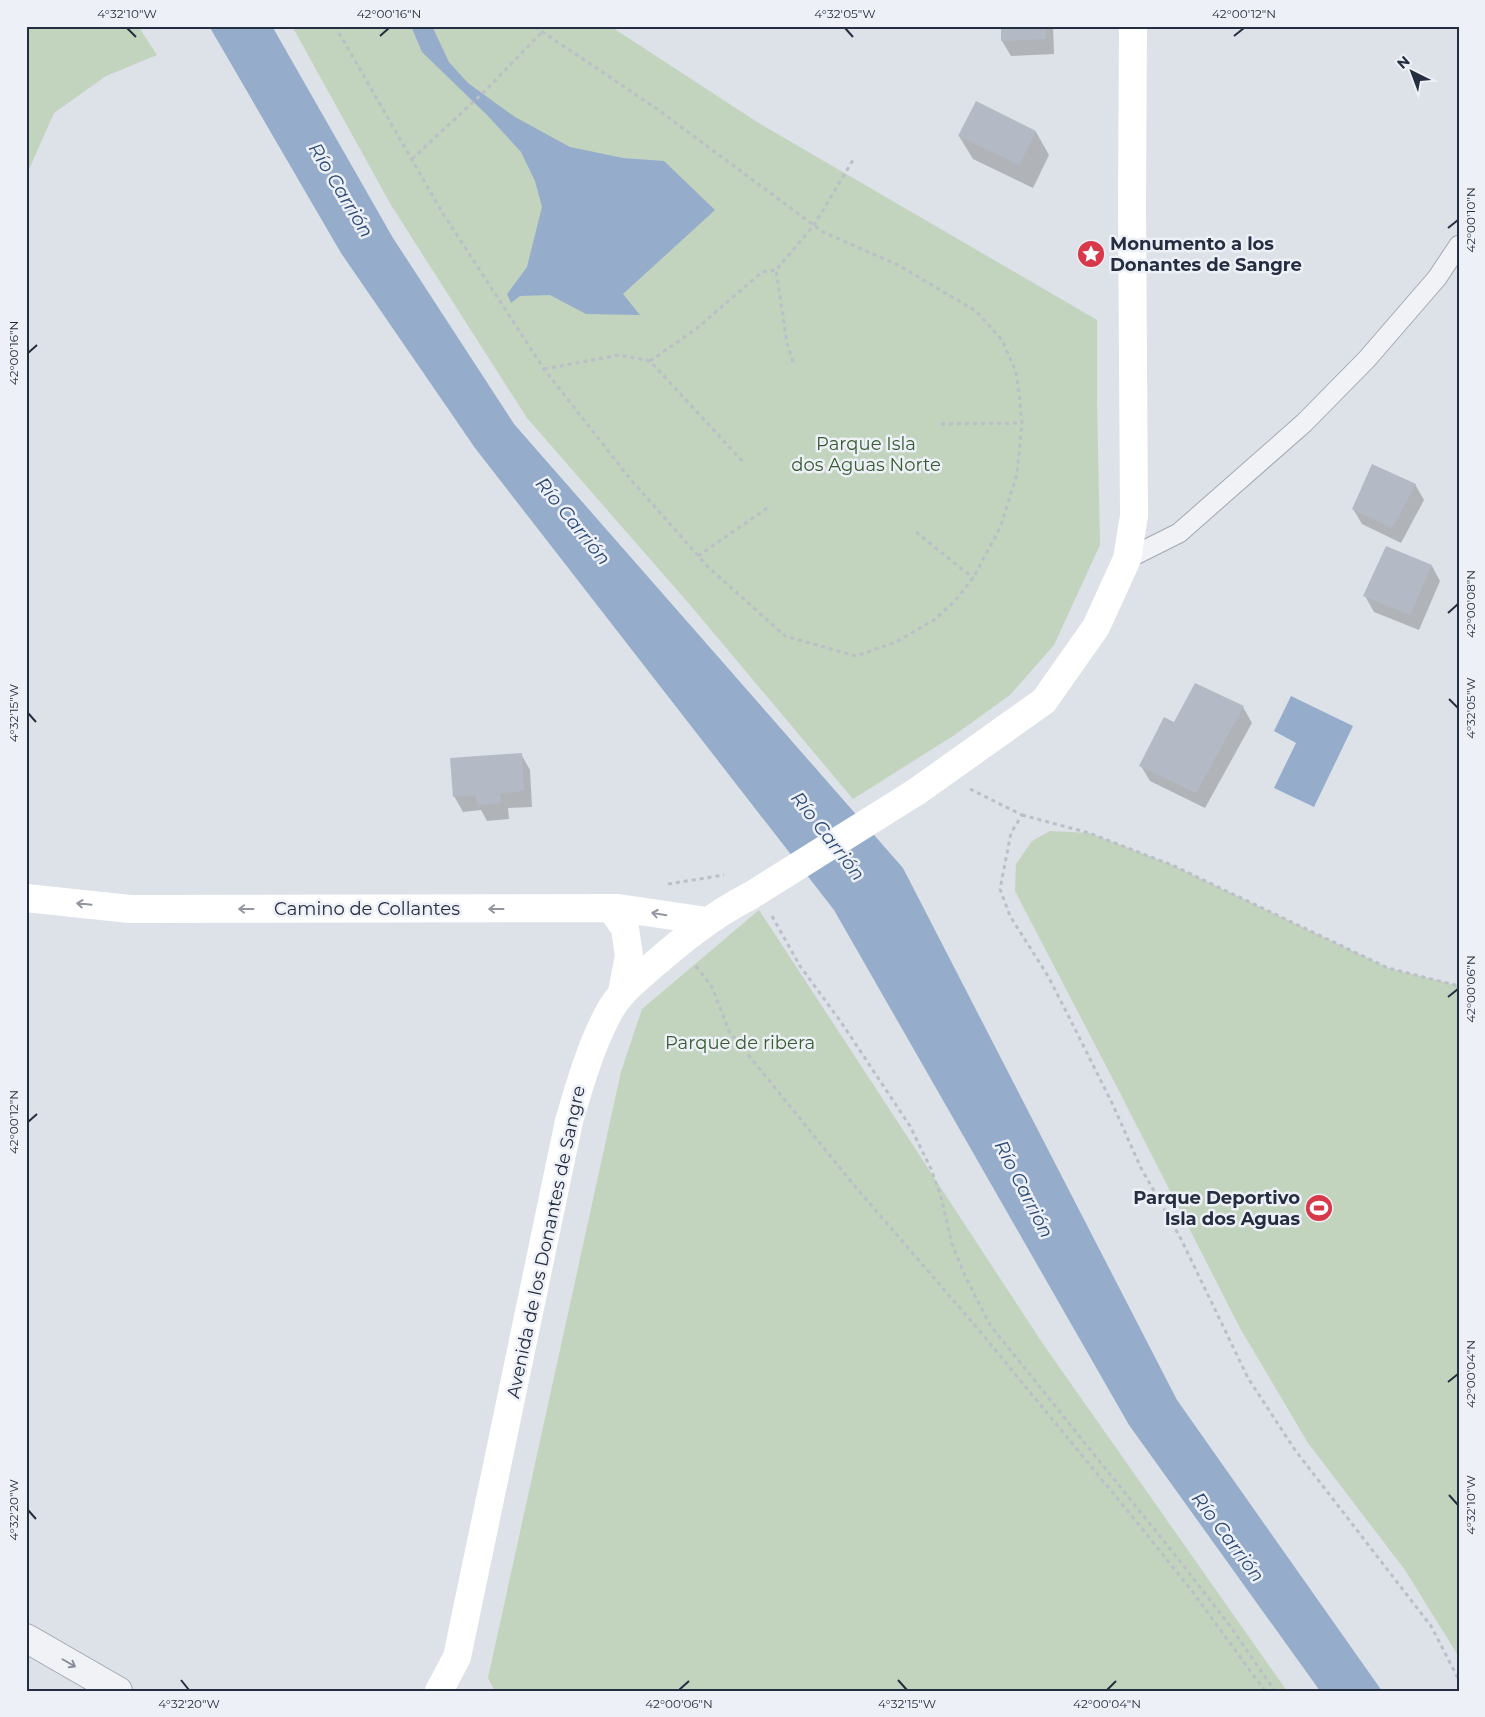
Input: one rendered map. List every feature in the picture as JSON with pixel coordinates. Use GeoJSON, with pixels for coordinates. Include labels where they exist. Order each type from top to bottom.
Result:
{"type":"FeatureCollection","features":[{"type":"Feature","properties":{"kind":"main road","name":"Avenida de los Donantes de Sangre"},"geometry":{"type":"LineString","coordinates":[[439,1691],[457,1657],[569,1121],[585,1065],[608,1013],[622,992],[707,921],[916,792],[1044,701],[1096,627],[1127,559],[1134,516],[1133,26]]}},
{"type":"Feature","properties":{"kind":"main road","name":"Camino de Collantes"},"geometry":{"type":"LineString","coordinates":[[26,898],[130,909],[610,909],[649,912],[707,921]]}},
{"type":"Feature","properties":{"kind":"main road"},"geometry":{"type":"LineString","coordinates":[[610,909],[625,928],[629,956],[622,992]]}},
{"type":"Feature","properties":{"kind":"main road","name":"Avenida de los Donantes de Sangre"},"geometry":{"type":"LineString","coordinates":[[457,1657],[460,1691]]}},
{"type":"Feature","properties":{"kind":"street"},"geometry":{"type":"LineString","coordinates":[[26,1638],[118,1691]]}},
{"type":"Feature","properties":{"kind":"lane"},"geometry":{"type":"LineString","coordinates":[[1127,559],[1179,533],[1304,423],[1367,359],[1438,278],[1459,245]]}},
{"type":"Feature","properties":{"kind":"path"},"geometry":{"type":"LineString","coordinates":[[337,27],[442,212],[544,369],[631,480],[698,556],[785,636],[856,656],[896,642],[934,620],[955,601],[973,578],[1000,528],[1017,474],[1022,423],[1016,372],[1002,340],[976,311],[898,264],[823,232],[814,226],[657,109],[534,26]]}},
{"type":"Feature","properties":{"kind":"path"},"geometry":{"type":"LineString","coordinates":[[412,159],[486,90],[542,32]]}},
{"type":"Feature","properties":{"kind":"path"},"geometry":{"type":"LineString","coordinates":[[650,362],[696,329],[762,272],[776,270],[814,226],[853,160]]}},
{"type":"Feature","properties":{"kind":"path"},"geometry":{"type":"LineString","coordinates":[[776,270],[787,343],[793,362]]}},
{"type":"Feature","properties":{"kind":"path"},"geometry":{"type":"LineString","coordinates":[[544,369],[619,355],[650,362],[744,463]]}},
{"type":"Feature","properties":{"kind":"path"},"geometry":{"type":"LineString","coordinates":[[942,424],[1022,423]]}},
{"type":"Feature","properties":{"kind":"path"},"geometry":{"type":"LineString","coordinates":[[698,556],[770,506]]}},
{"type":"Feature","properties":{"kind":"path"},"geometry":{"type":"LineString","coordinates":[[916,532],[973,578]]}},
{"type":"Feature","properties":{"kind":"path"},"geometry":{"type":"LineString","coordinates":[[940,774],[1022,815],[1089,833],[1172,865],[1388,968],[1459,986]]}},
{"type":"Feature","properties":{"kind":"path"},"geometry":{"type":"LineString","coordinates":[[1022,815],[1011,833],[1000,889],[1010,916],[1048,976],[1112,1103],[1141,1168],[1181,1239],[1248,1378],[1296,1450],[1431,1626],[1459,1680]]}},
{"type":"Feature","properties":{"kind":"path"},"geometry":{"type":"LineString","coordinates":[[659,886],[732,873]]}},
{"type":"Feature","properties":{"kind":"path"},"geometry":{"type":"LineString","coordinates":[[771,913],[800,966],[841,1022],[910,1126],[932,1169],[952,1244],[966,1278],[990,1325],[1184,1565],[1230,1626],[1275,1691]]}},
{"type":"Feature","properties":{"kind":"path"},"geometry":{"type":"LineString","coordinates":[[679,943],[712,987],[729,1031],[853,1184],[978,1329],[1174,1568],[1265,1691]]}},
{"type":"Feature","properties":{"kind":"green space"},"geometry":{"type":"Polygon","coordinates":[[[26,26],[138,26],[157,55],[106,76],[54,113],[26,176],[26,26]]]}},
{"type":"Feature","properties":{"kind":"green space","name":"Parque Isla dos Aguas Norte"},"geometry":{"type":"Polygon","coordinates":[[[292,26],[610,26],[757,122],[1097,320],[1100,545],[1054,645],[1010,695],[953,736],[853,799],[691,606],[527,418],[391,205],[292,26]]]}},
{"type":"Feature","properties":{"kind":"green space","name":"Parque Deportivo Isla dos Aguas"},"geometry":{"type":"Polygon","coordinates":[[[1050,831],[1089,833],[1172,865],[1388,968],[1459,986],[1459,1657],[1405,1570],[1308,1443],[1240,1328],[1015,891],[1016,864],[1032,841],[1050,831]]]}},
{"type":"Feature","properties":{"kind":"green space","name":"Parque de ribera"},"geometry":{"type":"Polygon","coordinates":[[[759,910],[1043,1344],[1287,1691],[495,1691],[488,1678],[621,1072],[642,1009],[759,910]]]}},
{"type":"Feature","properties":{"kind":"water","name":"Río Carrión"},"geometry":{"type":"Polygon","coordinates":[[[209,26],[272,26],[393,238],[514,424],[903,868],[1177,1400],[1382,1691],[1320,1691],[1129,1425],[834,910],[475,448],[341,253],[209,26]]]}},
{"type":"Feature","properties":{"kind":"water"},"geometry":{"type":"Polygon","coordinates":[[[411,26],[432,26],[449,62],[468,83],[515,117],[570,147],[623,158],[664,161],[715,210],[623,294],[640,315],[586,314],[550,295],[520,296],[511,303],[507,294],[527,267],[542,207],[535,181],[521,152],[488,116],[422,52],[411,26]]]}},
{"type":"Feature","properties":{"kind":"water"},"geometry":{"type":"Polygon","coordinates":[[[1291,696],[1353,726],[1314,807],[1274,788],[1296,743],[1274,731],[1291,696]]]}},
{"type":"Feature","properties":{"kind":"building"},"geometry":{"type":"Polygon","coordinates":[[[1001,26],[1045,26],[1046,39],[1001,41],[1001,26]]]}},
{"type":"Feature","properties":{"kind":"building"},"geometry":{"type":"Polygon","coordinates":[[[976,101],[1036,131],[1019,165],[958,136],[976,101]]]}},
{"type":"Feature","properties":{"kind":"building"},"geometry":{"type":"Polygon","coordinates":[[[1372,464],[1416,484],[1392,528],[1352,509],[1372,464]]]}},
{"type":"Feature","properties":{"kind":"building"},"geometry":{"type":"Polygon","coordinates":[[[1386,546],[1432,565],[1410,615],[1363,596],[1386,546]]]}},
{"type":"Feature","properties":{"kind":"building"},"geometry":{"type":"Polygon","coordinates":[[[1195,683],[1244,706],[1196,793],[1139,766],[1164,717],[1174,722],[1195,683]]]}},
{"type":"Feature","properties":{"kind":"building"},"geometry":{"type":"Polygon","coordinates":[[[522,753],[524,791],[500,793],[501,803],[477,805],[476,795],[453,797],[450,758],[522,753]]]}},
{"type":"Feature","properties":{"kind":"place","name":"Monumento a los Donantes de Sangre"},"geometry":{"type":"Point","coordinates":[1091,254]}},
{"type":"Feature","properties":{"kind":"place","name":"Parque Deportivo Isla dos Aguas"},"geometry":{"type":"Point","coordinates":[1319,1208]}}]}
